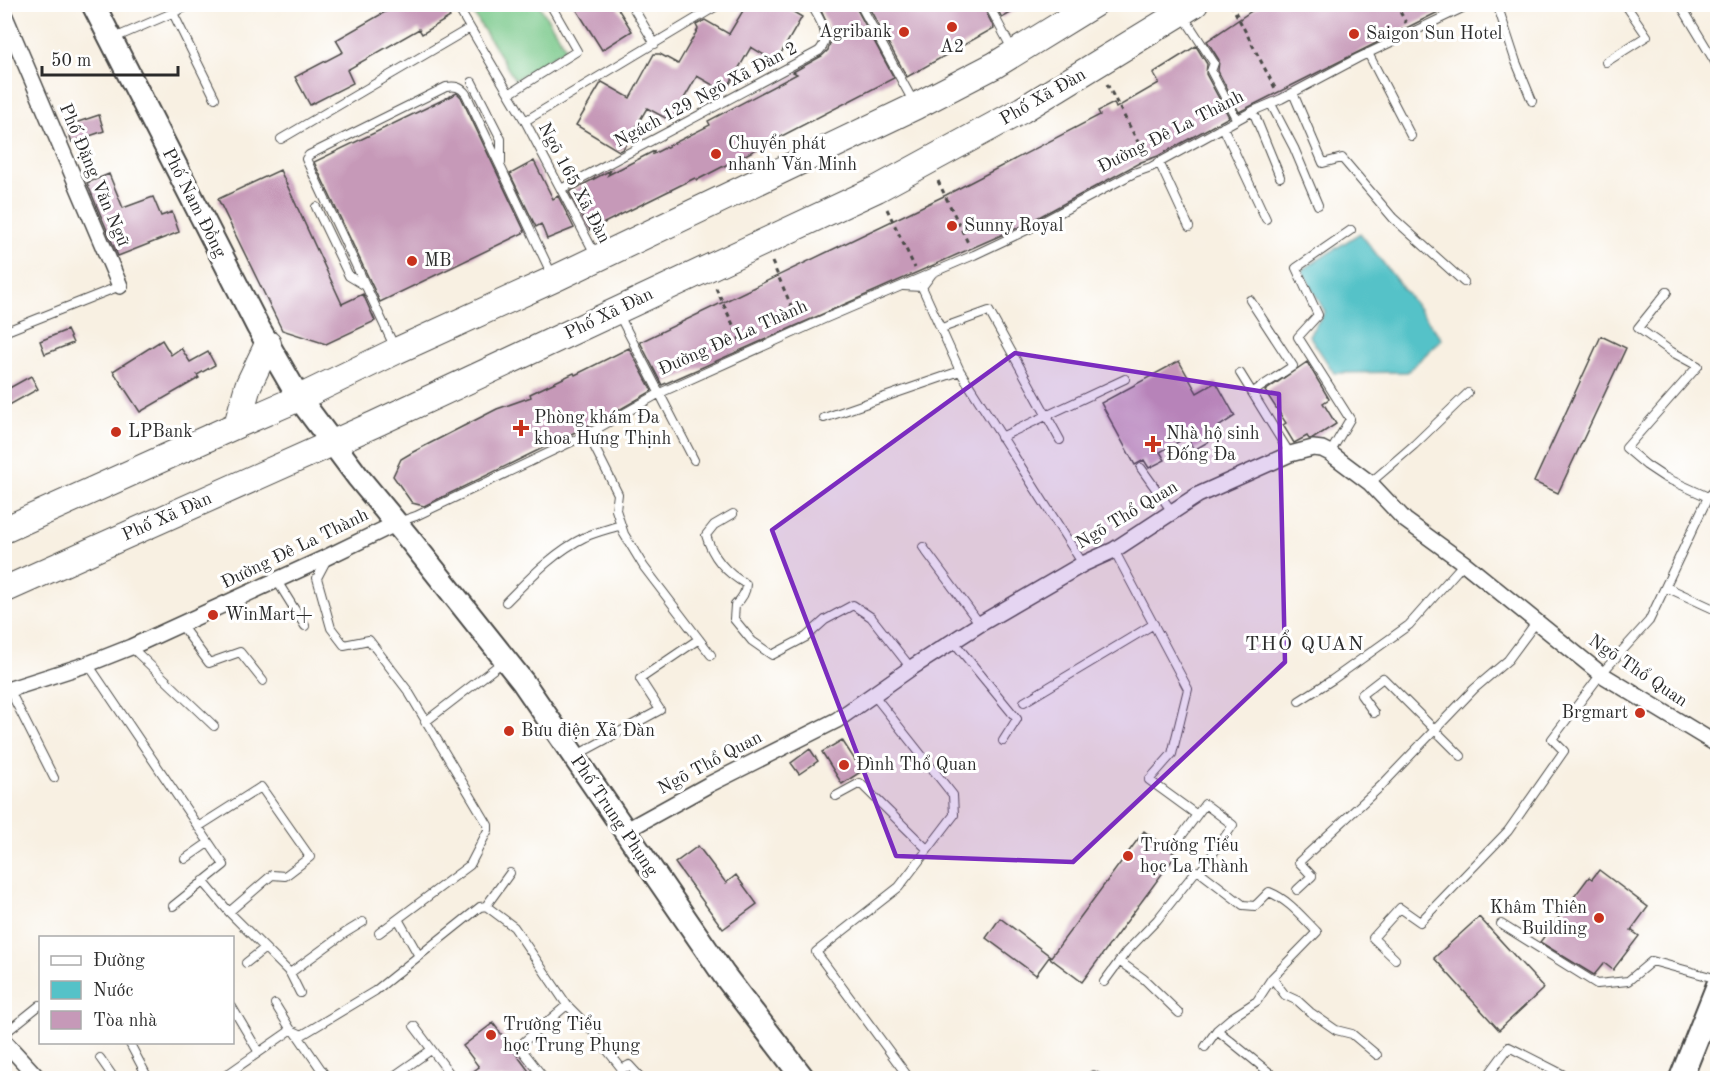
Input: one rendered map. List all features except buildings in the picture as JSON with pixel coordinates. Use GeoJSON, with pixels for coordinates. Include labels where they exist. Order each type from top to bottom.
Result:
{"type":"FeatureCollection","features":[{"type":"Feature","properties":{"kind":"main road"},"geometry":{"type":"LineString","coordinates":[[4,530],[299,398],[916,106],[995,65],[1094,4]]}},
{"type":"Feature","properties":{"kind":"main road","name":"Phố Xã Đàn"},"geometry":{"type":"LineString","coordinates":[[4,590],[333,442],[877,189],[1022,111],[1189,9]]}},
{"type":"Feature","properties":{"kind":"main road"},"geometry":{"type":"LineString","coordinates":[[237,425],[248,386],[268,344]]}},
{"type":"Feature","properties":{"kind":"street","name":"Phố Nam Đồng"},"geometry":{"type":"LineString","coordinates":[[93,4],[268,344],[299,398],[333,442]]}},
{"type":"Feature","properties":{"kind":"street","name":"Phố Đặng Văn Ngữ"},"geometry":{"type":"LineString","coordinates":[[4,14],[120,286]]}},
{"type":"Feature","properties":{"kind":"street","name":"Phố Trung Phụng"},"geometry":{"type":"LineString","coordinates":[[333,442],[358,477],[506,660],[723,975],[803,1078]]}},
{"type":"Feature","properties":{"kind":"street","name":"Ngõ Thổ Quan"},"geometry":{"type":"LineString","coordinates":[[625,831],[710,784],[837,720],[911,668],[980,624],[1083,564],[1114,550],[1198,495],[1290,454],[1313,448],[1330,453],[1370,483],[1405,519],[1464,563],[1601,674],[1718,745]]}},
{"type":"Feature","properties":{"kind":"street","name":"Đường Đê La Thành"},"geometry":{"type":"LineString","coordinates":[[7,690],[88,664],[131,647],[277,581],[397,523]]}},
{"type":"Feature","properties":{"kind":"street"},"geometry":{"type":"LineString","coordinates":[[1681,1078],[1718,985]]}},
{"type":"Feature","properties":{"kind":"street"},"geometry":{"type":"LineString","coordinates":[[4,1041],[38,1078]]}},
{"type":"Feature","properties":{"kind":"lane"},"geometry":{"type":"LineString","coordinates":[[111,39],[194,4]]}},
{"type":"Feature","properties":{"kind":"lane","name":"Ngõ 165 Xã Đàn"},"geometry":{"type":"LineString","coordinates":[[456,4],[525,121],[597,258]]}},
{"type":"Feature","properties":{"kind":"lane"},"geometry":{"type":"LineString","coordinates":[[508,94],[577,51],[550,4]]}},
{"type":"Feature","properties":{"kind":"lane"},"geometry":{"type":"LineString","coordinates":[[631,4],[655,44]]}},
{"type":"Feature","properties":{"kind":"lane"},"geometry":{"type":"LineString","coordinates":[[525,121],[720,4]]}},
{"type":"Feature","properties":{"kind":"lane","name":"Ngách 129 Ngõ Xã Đàn 2"},"geometry":{"type":"LineString","coordinates":[[561,189],[819,51],[824,46],[826,34],[811,4]]}},
{"type":"Feature","properties":{"kind":"lane"},"geometry":{"type":"LineString","coordinates":[[860,4],[916,106]]}},
{"type":"Feature","properties":{"kind":"lane"},"geometry":{"type":"LineString","coordinates":[[988,4],[1014,52]]}},
{"type":"Feature","properties":{"kind":"lane","name":"Đường Đê La Thành"},"geometry":{"type":"LineString","coordinates":[[397,523],[588,434],[660,393],[1027,230],[1134,172],[1151,167],[1253,111],[1471,4]]}},
{"type":"Feature","properties":{"kind":"lane"},"geometry":{"type":"LineString","coordinates":[[1497,4],[1516,62],[1532,100]]}},
{"type":"Feature","properties":{"kind":"lane"},"geometry":{"type":"LineString","coordinates":[[1605,62],[1647,36],[1625,4]]}},
{"type":"Feature","properties":{"kind":"lane"},"geometry":{"type":"LineString","coordinates":[[1680,4],[1718,67]]}},
{"type":"Feature","properties":{"kind":"lane"},"geometry":{"type":"LineString","coordinates":[[1189,9],[1200,38],[1214,63],[1211,70],[1237,120]]}},
{"type":"Feature","properties":{"kind":"lane"},"geometry":{"type":"LineString","coordinates":[[173,13],[215,98]]}},
{"type":"Feature","properties":{"kind":"lane"},"geometry":{"type":"LineString","coordinates":[[281,139],[470,28]]}},
{"type":"Feature","properties":{"kind":"lane"},"geometry":{"type":"LineString","coordinates":[[1368,53],[1411,135]]}},
{"type":"Feature","properties":{"kind":"lane"},"geometry":{"type":"LineString","coordinates":[[472,82],[501,139],[502,167]]}},
{"type":"Feature","properties":{"kind":"lane"},"geometry":{"type":"LineString","coordinates":[[396,351],[306,159],[309,155],[446,87],[462,88],[466,94],[554,279]]}},
{"type":"Feature","properties":{"kind":"lane"},"geometry":{"type":"LineString","coordinates":[[1293,93],[1323,163],[1342,158],[1394,218],[1464,282]]}},
{"type":"Feature","properties":{"kind":"lane"},"geometry":{"type":"LineString","coordinates":[[1270,104],[1290,140],[1318,205]]}},
{"type":"Feature","properties":{"kind":"lane"},"geometry":{"type":"LineString","coordinates":[[1253,111],[1280,177]]}},
{"type":"Feature","properties":{"kind":"lane"},"geometry":{"type":"LineString","coordinates":[[1223,127],[1266,219]]}},
{"type":"Feature","properties":{"kind":"lane"},"geometry":{"type":"LineString","coordinates":[[1159,162],[1189,227]]}},
{"type":"Feature","properties":{"kind":"lane"},"geometry":{"type":"LineString","coordinates":[[316,207],[349,276],[366,286]]}},
{"type":"Feature","properties":{"kind":"lane"},"geometry":{"type":"LineString","coordinates":[[1330,453],[1350,419],[1298,337],[1318,315],[1296,268],[1351,230]]}},
{"type":"Feature","properties":{"kind":"lane"},"geometry":{"type":"LineString","coordinates":[[922,287],[935,270]]}},
{"type":"Feature","properties":{"kind":"lane"},"geometry":{"type":"LineString","coordinates":[[4,332],[120,286]]}},
{"type":"Feature","properties":{"kind":"lane"},"geometry":{"type":"LineString","coordinates":[[902,286],[922,287]]}},
{"type":"Feature","properties":{"kind":"lane"},"geometry":{"type":"LineString","coordinates":[[922,287],[960,370],[1083,564]]}},
{"type":"Feature","properties":{"kind":"lane"},"geometry":{"type":"LineString","coordinates":[[1667,292],[1638,328],[1672,352],[1698,366],[1626,448],[1664,477],[1708,497]]}},
{"type":"Feature","properties":{"kind":"lane"},"geometry":{"type":"LineString","coordinates":[[1250,300],[1293,366],[1253,392]]}},
{"type":"Feature","properties":{"kind":"lane"},"geometry":{"type":"LineString","coordinates":[[617,311],[694,460]]}},
{"type":"Feature","properties":{"kind":"lane"},"geometry":{"type":"LineString","coordinates":[[942,328],[989,311],[1060,440]]}},
{"type":"Feature","properties":{"kind":"lane"},"geometry":{"type":"LineString","coordinates":[[824,418],[960,370]]}},
{"type":"Feature","properties":{"kind":"lane"},"geometry":{"type":"LineString","coordinates":[[1240,373],[1290,454]]}},
{"type":"Feature","properties":{"kind":"lane"},"geometry":{"type":"LineString","coordinates":[[1001,437],[1125,379]]}},
{"type":"Feature","properties":{"kind":"lane"},"geometry":{"type":"LineString","coordinates":[[1370,483],[1468,393]]}},
{"type":"Feature","properties":{"kind":"lane"},"geometry":{"type":"LineString","coordinates":[[588,434],[618,494],[616,510],[624,534],[644,567],[711,655]]}},
{"type":"Feature","properties":{"kind":"lane"},"geometry":{"type":"LineString","coordinates":[[1141,468],[1173,513]]}},
{"type":"Feature","properties":{"kind":"lane"},"geometry":{"type":"LineString","coordinates":[[1395,959],[1373,938],[1400,908],[1420,922],[1508,831],[1564,751],[1552,739],[1601,674],[1649,621],[1708,497],[1718,486]]}},
{"type":"Feature","properties":{"kind":"lane"},"geometry":{"type":"LineString","coordinates":[[733,513],[714,525],[706,535],[710,550],[725,567],[746,584],[742,598],[735,605],[734,619],[752,641],[772,655],[806,637],[825,620],[853,605],[871,617],[911,668]]}},
{"type":"Feature","properties":{"kind":"lane"},"geometry":{"type":"LineString","coordinates":[[506,602],[557,554],[586,537],[621,525]]}},
{"type":"Feature","properties":{"kind":"lane"},"geometry":{"type":"LineString","coordinates":[[923,547],[980,624]]}},
{"type":"Feature","properties":{"kind":"lane"},"geometry":{"type":"LineString","coordinates":[[1114,550],[1188,689],[1172,754],[1149,780],[1197,815]]}},
{"type":"Feature","properties":{"kind":"lane"},"geometry":{"type":"LineString","coordinates":[[327,557],[317,578],[331,628],[344,645],[369,640],[408,692],[487,820],[488,830],[470,865],[378,933]]}},
{"type":"Feature","properties":{"kind":"lane"},"geometry":{"type":"LineString","coordinates":[[1299,701],[1409,625],[1464,563]]}},
{"type":"Feature","properties":{"kind":"lane"},"geometry":{"type":"LineString","coordinates":[[277,581],[305,626]]}},
{"type":"Feature","properties":{"kind":"lane"},"geometry":{"type":"LineString","coordinates":[[1666,587],[1718,611]]}},
{"type":"Feature","properties":{"kind":"lane"},"geometry":{"type":"LineString","coordinates":[[1298,891],[1312,876],[1299,862],[1382,786],[1474,689],[1508,660],[1537,621]]}},
{"type":"Feature","properties":{"kind":"lane"},"geometry":{"type":"LineString","coordinates":[[181,624],[209,663],[240,652],[263,681]]}},
{"type":"Feature","properties":{"kind":"lane"},"geometry":{"type":"LineString","coordinates":[[1023,702],[1154,624]]}},
{"type":"Feature","properties":{"kind":"lane"},"geometry":{"type":"LineString","coordinates":[[574,756],[660,710],[640,680],[699,639]]}},
{"type":"Feature","properties":{"kind":"lane"},"geometry":{"type":"LineString","coordinates":[[953,641],[1017,720],[1003,741]]}},
{"type":"Feature","properties":{"kind":"lane"},"geometry":{"type":"LineString","coordinates":[[131,647],[214,726]]}},
{"type":"Feature","properties":{"kind":"lane"},"geometry":{"type":"LineString","coordinates":[[425,722],[506,660]]}},
{"type":"Feature","properties":{"kind":"lane"},"geometry":{"type":"LineString","coordinates":[[88,664],[224,865],[173,906]]}},
{"type":"Feature","properties":{"kind":"lane"},"geometry":{"type":"LineString","coordinates":[[1374,713],[1361,695],[1383,678],[1461,756]]}},
{"type":"Feature","properties":{"kind":"lane"},"geometry":{"type":"LineString","coordinates":[[7,690],[54,778]]}},
{"type":"Feature","properties":{"kind":"lane"},"geometry":{"type":"LineString","coordinates":[[873,694],[953,795],[954,815],[899,887],[816,952],[909,1078]]}},
{"type":"Feature","properties":{"kind":"lane"},"geometry":{"type":"LineString","coordinates":[[836,796],[860,783],[927,849]]}},
{"type":"Feature","properties":{"kind":"lane"},"geometry":{"type":"LineString","coordinates":[[198,828],[261,787],[310,856],[285,876],[272,875],[229,912]]}},
{"type":"Feature","properties":{"kind":"lane"},"geometry":{"type":"LineString","coordinates":[[1174,846],[1205,804],[1233,825],[1200,872]]}},
{"type":"Feature","properties":{"kind":"lane"},"geometry":{"type":"LineString","coordinates":[[185,859],[208,843]]}},
{"type":"Feature","properties":{"kind":"lane"},"geometry":{"type":"LineString","coordinates":[[1104,982],[1119,961],[1157,920],[1196,871],[1243,905],[1256,906],[1269,892],[1277,896],[1289,904],[1317,932],[1272,978],[1257,1001],[1217,1030],[1205,1047]]}},
{"type":"Feature","properties":{"kind":"lane"},"geometry":{"type":"LineString","coordinates":[[293,1031],[302,1035],[375,991],[480,907],[486,906],[510,873]]}},
{"type":"Feature","properties":{"kind":"lane"},"geometry":{"type":"LineString","coordinates":[[203,881],[229,912],[290,973],[300,993]]}},
{"type":"Feature","properties":{"kind":"lane"},"geometry":{"type":"LineString","coordinates":[[486,906],[514,927],[567,1005],[622,1069],[629,1065],[642,1078]]}},
{"type":"Feature","properties":{"kind":"lane"},"geometry":{"type":"LineString","coordinates":[[398,919],[419,956]]}},
{"type":"Feature","properties":{"kind":"lane"},"geometry":{"type":"LineString","coordinates":[[290,973],[363,922]]}},
{"type":"Feature","properties":{"kind":"lane"},"geometry":{"type":"LineString","coordinates":[[1500,924],[1597,984],[1628,981],[1652,961],[1718,979]]}},
{"type":"Feature","properties":{"kind":"lane"},"geometry":{"type":"LineString","coordinates":[[246,963],[265,948]]}},
{"type":"Feature","properties":{"kind":"lane"},"geometry":{"type":"LineString","coordinates":[[1119,961],[1144,979],[1179,1013]]}},
{"type":"Feature","properties":{"kind":"lane"},"geometry":{"type":"LineString","coordinates":[[1272,978],[1285,995],[1298,1001],[1336,1030],[1352,1034],[1377,1055]]}},
{"type":"Feature","properties":{"kind":"lane"},"geometry":{"type":"LineString","coordinates":[[275,1004],[327,1078]]}},
{"type":"Feature","properties":{"kind":"lane"},"geometry":{"type":"LineString","coordinates":[[544,1078],[519,1046],[567,1005]]}},
{"type":"Feature","properties":{"kind":"lane"},"geometry":{"type":"LineString","coordinates":[[4,1034],[39,1006]]}},
{"type":"Feature","properties":{"kind":"lane"},"geometry":{"type":"LineString","coordinates":[[234,1010],[258,1051]]}},
{"type":"Feature","properties":{"kind":"lane"},"geometry":{"type":"LineString","coordinates":[[414,1026],[453,1078]]}},
{"type":"Feature","properties":{"kind":"lane"},"geometry":{"type":"LineString","coordinates":[[1217,1030],[1276,1078]]}},
{"type":"Feature","properties":{"kind":"lane"},"geometry":{"type":"LineString","coordinates":[[222,1078],[258,1051],[293,1031]]}},
{"type":"Feature","properties":{"kind":"lane"},"geometry":{"type":"LineString","coordinates":[[130,1044],[148,1078]]}},
{"type":"Feature","properties":{"kind":"lane"},"geometry":{"type":"LineString","coordinates":[[1486,1078],[1509,1047],[1562,1074],[1565,1078]]}},
{"type":"Feature","properties":{"kind":"lane"},"geometry":{"type":"LineString","coordinates":[[391,1078],[431,1050]]}},
{"type":"Feature","properties":{"kind":"lane"},"geometry":{"type":"LineString","coordinates":[[100,1058],[114,1078]]}},
{"type":"Feature","properties":{"kind":"path"},"geometry":{"type":"LineString","coordinates":[[1231,4],[1281,99]]}},
{"type":"Feature","properties":{"kind":"path"},"geometry":{"type":"LineString","coordinates":[[1396,4],[1411,33]]}},
{"type":"Feature","properties":{"kind":"path"},"geometry":{"type":"LineString","coordinates":[[1096,66],[1151,167]]}},
{"type":"Feature","properties":{"kind":"path"},"geometry":{"type":"LineString","coordinates":[[929,161],[974,255]]}},
{"type":"Feature","properties":{"kind":"path"},"geometry":{"type":"LineString","coordinates":[[877,189],[911,259]]}},
{"type":"Feature","properties":{"kind":"path"},"geometry":{"type":"LineString","coordinates":[[763,242],[801,329]]}},
{"type":"Feature","properties":{"kind":"path"},"geometry":{"type":"LineString","coordinates":[[705,268],[747,355]]}},
{"type":"Feature","properties":{"kind":"highlighted area"},"geometry":{"type":"Polygon","coordinates":[[[1015,353],[1279,394],[1285,662],[1073,862],[896,856],[772,530],[1015,353]]]}},
{"type":"Feature","properties":{"kind":"green space"},"geometry":{"type":"Polygon","coordinates":[[[468,5],[539,5],[566,48],[515,80],[468,5]]]}},
{"type":"Feature","properties":{"kind":"water"},"geometry":{"type":"Polygon","coordinates":[[[1360,233],[1442,339],[1407,372],[1334,373],[1309,335],[1325,312],[1302,270],[1360,233]]]}},
{"type":"Feature","properties":{"kind":"place","name":"A2"},"geometry":{"type":"Point","coordinates":[952,27]}},
{"type":"Feature","properties":{"kind":"place","name":"Agribank"},"geometry":{"type":"Point","coordinates":[904,32]}},
{"type":"Feature","properties":{"kind":"place","name":"Saigon Sun Hotel"},"geometry":{"type":"Point","coordinates":[1354,34]}},
{"type":"Feature","properties":{"kind":"place","name":"Chuyển phát nhanh Văn Minh"},"geometry":{"type":"Point","coordinates":[716,154]}},
{"type":"Feature","properties":{"kind":"place","name":"Sunny Royal"},"geometry":{"type":"Point","coordinates":[952,226]}},
{"type":"Feature","properties":{"kind":"place","name":"MB"},"geometry":{"type":"Point","coordinates":[412,261]}},
{"type":"Feature","properties":{"kind":"place","name":"Phòng khám Đa khoa Hưng Thịnh"},"geometry":{"type":"Point","coordinates":[521,428]}},
{"type":"Feature","properties":{"kind":"place","name":"LPBank"},"geometry":{"type":"Point","coordinates":[116,432]}},
{"type":"Feature","properties":{"kind":"place","name":"Nhà hộ sinh Đống Đa"},"geometry":{"type":"Point","coordinates":[1153,444]}},
{"type":"Feature","properties":{"kind":"place","name":"WinMart+"},"geometry":{"type":"Point","coordinates":[213,615]}},
{"type":"Feature","properties":{"kind":"place","name":"Brgmart"},"geometry":{"type":"Point","coordinates":[1640,713]}},
{"type":"Feature","properties":{"kind":"place","name":"Bưu điện Xã Đàn"},"geometry":{"type":"Point","coordinates":[509,731]}},
{"type":"Feature","properties":{"kind":"place","name":"Đình Thổ Quan"},"geometry":{"type":"Point","coordinates":[844,765]}},
{"type":"Feature","properties":{"kind":"place","name":"Trường Tiểu học La Thành"},"geometry":{"type":"Point","coordinates":[1128,856]}},
{"type":"Feature","properties":{"kind":"place","name":"Khâm Thiên Building"},"geometry":{"type":"Point","coordinates":[1599,918]}},
{"type":"Feature","properties":{"kind":"place","name":"Trường Tiểu học Trung Phụng"},"geometry":{"type":"Point","coordinates":[491,1035]}},
{"type":"Feature","properties":{"kind":"district","name":"THỔ QUAN"},"geometry":{"type":"Point","coordinates":[1305,645]}}]}
